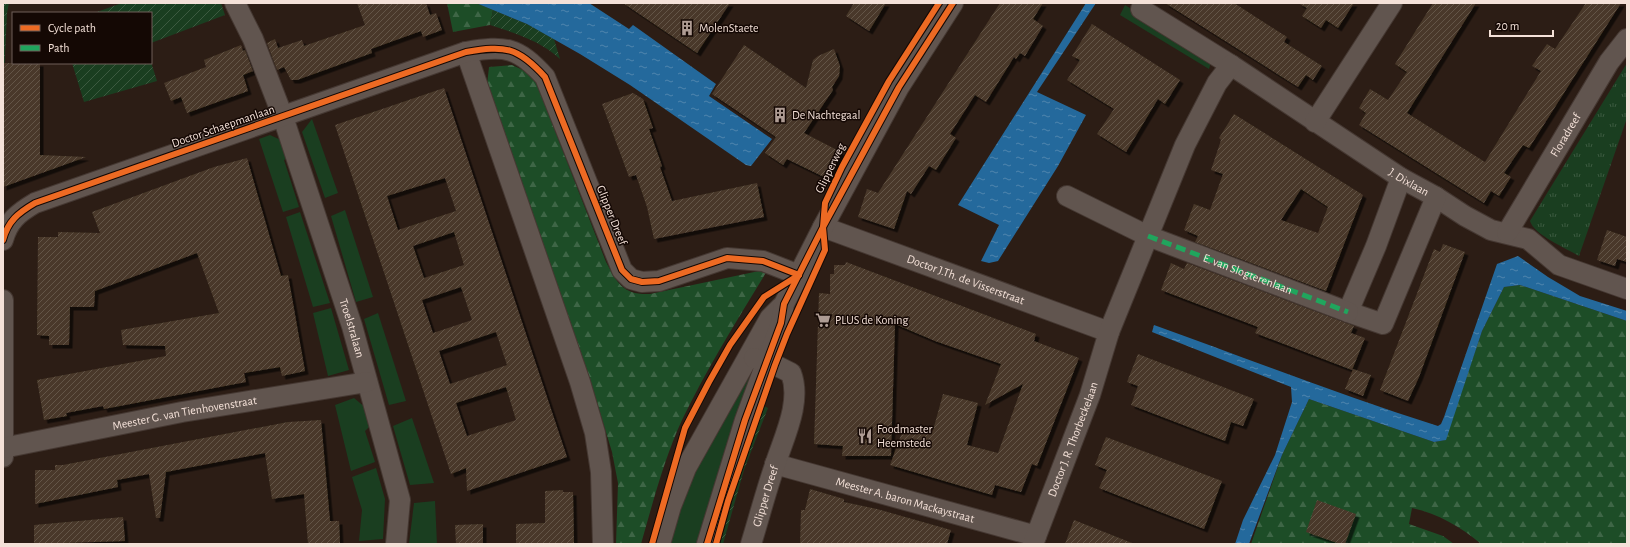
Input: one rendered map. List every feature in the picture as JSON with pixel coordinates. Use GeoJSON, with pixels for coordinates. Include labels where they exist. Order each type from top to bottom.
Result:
{"type":"FeatureCollection","features":[{"type":"Feature","properties":{"kind":"street","name":"Troelstralaan"},"geometry":{"type":"LineString","coordinates":[[235,3],[253,39],[283,117],[352,326],[400,500],[396,544]]}},
{"type":"Feature","properties":{"kind":"street","name":"Glipperweg"},"geometry":{"type":"LineString","coordinates":[[823,227],[899,87],[954,3]]}},
{"type":"Feature","properties":{"kind":"street"},"geometry":{"type":"LineString","coordinates":[[1315,122],[1392,3]]}},
{"type":"Feature","properties":{"kind":"street","name":"J. Dixlaan"},"geometry":{"type":"LineString","coordinates":[[1141,9],[1232,65],[1315,122],[1401,178],[1491,230],[1528,239],[1559,265],[1627,289]]}},
{"type":"Feature","properties":{"kind":"street","name":"Floradreef"},"geometry":{"type":"LineString","coordinates":[[1507,233],[1609,62],[1627,39]]}},
{"type":"Feature","properties":{"kind":"street","name":"Glipper Dreef"},"geometry":{"type":"LineString","coordinates":[[466,52],[493,47],[513,50],[530,61],[545,77],[622,270],[631,279],[642,282],[659,281],[727,258],[763,261],[799,275]]}},
{"type":"Feature","properties":{"kind":"street","name":"Doctor Schaepmanlaan"},"geometry":{"type":"LineString","coordinates":[[3,240],[6,228],[13,218],[35,203],[466,52]]}},
{"type":"Feature","properties":{"kind":"street"},"geometry":{"type":"LineString","coordinates":[[466,52],[580,382],[595,433],[601,472],[603,544]]}},
{"type":"Feature","properties":{"kind":"street"},"geometry":{"type":"LineString","coordinates":[[1109,332],[1185,145],[1217,83],[1232,65]]}},
{"type":"Feature","properties":{"kind":"street"},"geometry":{"type":"LineString","coordinates":[[1348,312],[1376,246],[1401,178]]}},
{"type":"Feature","properties":{"kind":"street","name":"E. van Slogterenlaan"},"geometry":{"type":"LineString","coordinates":[[1067,196],[1148,236],[1383,324],[1436,197]]}},
{"type":"Feature","properties":{"kind":"street"},"geometry":{"type":"LineString","coordinates":[[660,544],[671,506],[686,468],[781,323],[784,304],[823,227]]}},
{"type":"Feature","properties":{"kind":"street","name":"Doctor J.Th. de Visserstraat"},"geometry":{"type":"LineString","coordinates":[[823,227],[1109,332]]}},
{"type":"Feature","properties":{"kind":"street"},"geometry":{"type":"LineString","coordinates":[[3,300],[3,457]]}},
{"type":"Feature","properties":{"kind":"street","name":"Doctor J. R. Thorbeckelaan"},"geometry":{"type":"LineString","coordinates":[[1034,540],[1090,395],[1109,332]]}},
{"type":"Feature","properties":{"kind":"street"},"geometry":{"type":"LineString","coordinates":[[707,544],[736,449],[758,359]]}},
{"type":"Feature","properties":{"kind":"street","name":"Glipper Dreef"},"geometry":{"type":"LineString","coordinates":[[751,544],[775,464],[790,422],[795,383],[791,373],[758,359]]}},
{"type":"Feature","properties":{"kind":"street","name":"Meester G. van Tienhovenstraat"},"geometry":{"type":"LineString","coordinates":[[3,448],[182,412],[367,382]]}},
{"type":"Feature","properties":{"kind":"street","name":"Meester A. baron Mackaystraat"},"geometry":{"type":"LineString","coordinates":[[775,464],[1034,540]]}},
{"type":"Feature","properties":{"kind":"green space"},"geometry":{"type":"Polygon","coordinates":[[[3,3],[9,3],[7,13],[3,101],[3,3]]]}},
{"type":"Feature","properties":{"kind":"green space"},"geometry":{"type":"Polygon","coordinates":[[[122,3],[221,3],[225,15],[152,43],[152,12],[97,12],[122,3]]]}},
{"type":"Feature","properties":{"kind":"green space"},"geometry":{"type":"Polygon","coordinates":[[[447,3],[476,3],[493,10],[490,25],[453,32],[447,3]]]}},
{"type":"Feature","properties":{"kind":"green space"},"geometry":{"type":"Polygon","coordinates":[[[1125,5],[1212,59],[1209,69],[1120,15],[1125,5]]]}},
{"type":"Feature","properties":{"kind":"green space"},"geometry":{"type":"Polygon","coordinates":[[[493,10],[527,24],[554,39],[560,59],[536,42],[490,25],[493,10]]]}},
{"type":"Feature","properties":{"kind":"green space"},"geometry":{"type":"Polygon","coordinates":[[[1627,63],[1627,118],[1579,256],[1544,236],[1533,226],[1530,221],[1627,63]]]}},
{"type":"Feature","properties":{"kind":"green space"},"geometry":{"type":"Polygon","coordinates":[[[72,64],[152,64],[157,81],[84,102],[72,64]]]}},
{"type":"Feature","properties":{"kind":"green space"},"geometry":{"type":"Polygon","coordinates":[[[512,65],[525,71],[536,82],[606,262],[622,287],[633,293],[650,294],[759,271],[767,271],[712,363],[682,420],[664,465],[641,544],[616,544],[618,483],[612,452],[598,406],[487,85],[489,67],[512,65]]]}},
{"type":"Feature","properties":{"kind":"green space"},"geometry":{"type":"Polygon","coordinates":[[[312,119],[338,193],[325,198],[302,132],[312,119]]]}},
{"type":"Feature","properties":{"kind":"green space"},"geometry":{"type":"Polygon","coordinates":[[[270,135],[283,141],[289,157],[284,160],[299,207],[283,212],[259,139],[270,135]]]}},
{"type":"Feature","properties":{"kind":"green space"},"geometry":{"type":"Polygon","coordinates":[[[345,210],[373,297],[356,302],[331,216],[345,210]]]}},
{"type":"Feature","properties":{"kind":"green space"},"geometry":{"type":"Polygon","coordinates":[[[300,212],[330,303],[313,307],[286,217],[300,212]]]}},
{"type":"Feature","properties":{"kind":"green space"},"geometry":{"type":"Polygon","coordinates":[[[1520,285],[1627,321],[1627,544],[1481,544],[1466,532],[1449,522],[1412,508],[1409,524],[1443,536],[1454,544],[1251,544],[1282,455],[1309,399],[1434,442],[1445,440],[1482,331],[1504,287],[1520,285]]]}},
{"type":"Feature","properties":{"kind":"green space"},"geometry":{"type":"Polygon","coordinates":[[[331,308],[349,370],[328,376],[313,313],[331,308]]]}},
{"type":"Feature","properties":{"kind":"green space"},"geometry":{"type":"Polygon","coordinates":[[[378,313],[406,401],[389,405],[364,319],[378,313]]]}},
{"type":"Feature","properties":{"kind":"green space"},"geometry":{"type":"Polygon","coordinates":[[[745,375],[751,382],[700,544],[666,544],[685,486],[745,375]]]}},
{"type":"Feature","properties":{"kind":"green space"},"geometry":{"type":"Polygon","coordinates":[[[354,398],[366,408],[372,424],[365,431],[375,462],[351,471],[335,405],[354,398]]]}},
{"type":"Feature","properties":{"kind":"green space"},"geometry":{"type":"Polygon","coordinates":[[[764,406],[768,408],[744,470],[723,544],[720,544],[741,471],[764,406]]]}},
{"type":"Feature","properties":{"kind":"green space"},"geometry":{"type":"Polygon","coordinates":[[[412,418],[434,483],[410,485],[393,426],[412,418]]]}},
{"type":"Feature","properties":{"kind":"green space"},"geometry":{"type":"Polygon","coordinates":[[[376,468],[385,499],[383,539],[359,541],[362,510],[352,477],[376,468]]]}},
{"type":"Feature","properties":{"kind":"green space"},"geometry":{"type":"Polygon","coordinates":[[[435,501],[437,544],[409,544],[414,503],[435,501]]]}},
{"type":"Feature","properties":{"kind":"water"},"geometry":{"type":"Polygon","coordinates":[[[476,3],[589,3],[629,29],[633,25],[716,84],[709,96],[772,139],[751,166],[746,165],[630,85],[580,54],[527,24],[476,3]]]}},
{"type":"Feature","properties":{"kind":"water"},"geometry":{"type":"Polygon","coordinates":[[[1086,3],[1096,3],[1037,92],[1086,115],[1058,166],[998,261],[989,263],[981,261],[999,225],[958,205],[1086,3]]]}},
{"type":"Feature","properties":{"kind":"water"},"geometry":{"type":"Polygon","coordinates":[[[1518,256],[1548,277],[1580,296],[1627,311],[1627,321],[1520,285],[1504,287],[1482,331],[1446,440],[1434,442],[1309,399],[1282,455],[1249,544],[1235,544],[1243,520],[1275,455],[1292,402],[1291,387],[1152,332],[1154,325],[1331,390],[1438,426],[1441,424],[1444,417],[1497,264],[1518,256]]]}},
{"type":"Feature","properties":{"kind":"building"},"geometry":{"type":"Polygon","coordinates":[[[357,3],[426,3],[430,15],[436,13],[442,30],[423,37],[421,31],[371,49],[372,53],[297,80],[291,80],[284,67],[277,70],[267,43],[275,39],[278,48],[302,40],[304,46],[365,25],[357,3]]]}},
{"type":"Feature","properties":{"kind":"building","name":"MolenStaete"},"geometry":{"type":"Polygon","coordinates":[[[623,3],[730,3],[697,53],[623,3]]]}},
{"type":"Feature","properties":{"kind":"building"},"geometry":{"type":"Polygon","coordinates":[[[854,3],[886,3],[869,31],[846,16],[854,3]]]}},
{"type":"Feature","properties":{"kind":"building"},"geometry":{"type":"Polygon","coordinates":[[[1000,3],[1043,3],[1033,19],[1043,26],[1025,56],[1020,53],[1016,59],[1014,57],[986,102],[975,95],[950,134],[956,138],[936,170],[929,166],[911,194],[907,191],[894,229],[858,217],[867,189],[878,193],[1000,3]]]}},
{"type":"Feature","properties":{"kind":"building"},"geometry":{"type":"Polygon","coordinates":[[[1165,3],[1234,3],[1287,37],[1284,42],[1322,66],[1313,80],[1306,75],[1298,87],[1165,3]]]}},
{"type":"Feature","properties":{"kind":"building"},"geometry":{"type":"Polygon","coordinates":[[[1298,3],[1354,3],[1338,28],[1326,20],[1321,28],[1302,16],[1307,8],[1298,3]]]}},
{"type":"Feature","properties":{"kind":"building"},"geometry":{"type":"Polygon","coordinates":[[[1433,3],[1476,3],[1407,113],[1485,162],[1541,71],[1532,66],[1547,44],[1555,49],[1586,3],[1621,3],[1529,148],[1523,145],[1504,173],[1511,177],[1499,196],[1491,191],[1484,203],[1359,125],[1366,113],[1359,108],[1370,89],[1388,100],[1407,72],[1395,64],[1433,3]]]}},
{"type":"Feature","properties":{"kind":"building"},"geometry":{"type":"Polygon","coordinates":[[[1092,24],[1180,80],[1165,104],[1158,99],[1126,152],[1097,134],[1114,109],[1067,80],[1080,60],[1072,56],[1092,24]]]}},
{"type":"Feature","properties":{"kind":"building"},"geometry":{"type":"Polygon","coordinates":[[[241,45],[243,51],[245,50],[253,71],[243,75],[248,91],[187,113],[181,97],[171,101],[164,83],[206,67],[204,60],[241,45]]]}},
{"type":"Feature","properties":{"kind":"building","name":"De Nachtegaal"},"geometry":{"type":"Polygon","coordinates":[[[744,45],[806,88],[813,60],[818,56],[834,49],[840,66],[839,76],[832,87],[833,90],[804,133],[841,152],[828,179],[787,159],[783,165],[765,153],[776,137],[712,94],[744,45]]]}},
{"type":"Feature","properties":{"kind":"building"},"geometry":{"type":"Polygon","coordinates":[[[3,63],[40,64],[40,155],[86,157],[3,187],[3,63]]]}},
{"type":"Feature","properties":{"kind":"building"},"geometry":{"type":"Polygon","coordinates":[[[444,88],[567,457],[467,491],[466,468],[451,474],[335,125],[444,88]],[[445,178],[387,196],[398,230],[456,211],[445,178]],[[454,232],[413,246],[424,278],[464,265],[454,232]],[[461,287],[422,300],[433,333],[472,320],[461,287]],[[496,332],[439,351],[450,384],[507,365],[496,332]],[[506,387],[456,403],[467,436],[516,420],[506,387]]]}},
{"type":"Feature","properties":{"kind":"building"},"geometry":{"type":"Polygon","coordinates":[[[633,93],[643,99],[653,128],[649,129],[672,201],[757,183],[764,217],[654,239],[647,207],[636,175],[629,177],[602,104],[633,93]]]}},
{"type":"Feature","properties":{"kind":"building"},"geometry":{"type":"Polygon","coordinates":[[[1234,114],[1363,195],[1326,291],[1195,242],[1198,236],[1184,230],[1194,204],[1210,210],[1223,174],[1211,170],[1221,140],[1219,138],[1234,114]],[[1301,189],[1281,220],[1318,233],[1328,207],[1301,189]]]}},
{"type":"Feature","properties":{"kind":"building"},"geometry":{"type":"Polygon","coordinates":[[[247,158],[281,276],[288,275],[305,371],[282,376],[280,367],[244,373],[246,382],[104,409],[103,406],[66,413],[67,416],[44,420],[37,380],[166,356],[165,346],[123,345],[121,330],[219,313],[197,253],[95,291],[94,307],[70,307],[69,345],[49,345],[49,336],[37,335],[38,237],[58,237],[58,232],[100,233],[92,212],[214,167],[247,158]]]}},
{"type":"Feature","properties":{"kind":"building"},"geometry":{"type":"Polygon","coordinates":[[[1607,230],[1627,237],[1627,262],[1617,259],[1615,266],[1597,260],[1607,230]]]}},
{"type":"Feature","properties":{"kind":"building"},"geometry":{"type":"Polygon","coordinates":[[[1443,244],[1465,252],[1419,377],[1408,401],[1380,390],[1434,249],[1440,252],[1443,244]]]}},
{"type":"Feature","properties":{"kind":"building"},"geometry":{"type":"Polygon","coordinates":[[[846,262],[1036,334],[1034,341],[1079,358],[1037,466],[1032,464],[1021,492],[995,485],[992,495],[890,465],[904,427],[932,434],[943,394],[978,403],[967,445],[998,453],[1023,384],[985,405],[1001,364],[935,341],[895,324],[891,456],[842,456],[843,446],[814,444],[819,293],[830,294],[830,274],[834,274],[834,265],[845,265],[846,262]]]}},
{"type":"Feature","properties":{"kind":"building"},"geometry":{"type":"Polygon","coordinates":[[[1171,263],[1184,269],[1187,263],[1354,326],[1351,333],[1365,338],[1352,370],[1255,333],[1258,327],[1161,290],[1171,263]]]}},
{"type":"Feature","properties":{"kind":"building"},"geometry":{"type":"Polygon","coordinates":[[[1138,354],[1254,399],[1243,426],[1231,422],[1225,441],[1131,405],[1138,386],[1127,382],[1138,354]]]}},
{"type":"Feature","properties":{"kind":"building"},"geometry":{"type":"Polygon","coordinates":[[[1353,369],[1371,375],[1363,396],[1345,389],[1353,369]]]}},
{"type":"Feature","properties":{"kind":"building"},"geometry":{"type":"Polygon","coordinates":[[[321,420],[330,521],[339,521],[340,544],[308,544],[304,494],[272,499],[265,453],[166,472],[160,518],[156,518],[149,474],[117,480],[118,487],[35,504],[35,470],[55,470],[55,465],[63,465],[288,422],[321,420]]]}},
{"type":"Feature","properties":{"kind":"building"},"geometry":{"type":"Polygon","coordinates":[[[1106,437],[1222,481],[1204,529],[1099,488],[1107,470],[1095,465],[1106,437]]]}},
{"type":"Feature","properties":{"kind":"building"},"geometry":{"type":"Polygon","coordinates":[[[810,489],[844,499],[844,502],[877,509],[951,530],[947,544],[800,544],[801,510],[805,510],[810,489]]]}},
{"type":"Feature","properties":{"kind":"building"},"geometry":{"type":"Polygon","coordinates":[[[563,490],[563,492],[573,492],[574,544],[516,544],[516,524],[545,523],[545,491],[563,490]]]}},
{"type":"Feature","properties":{"kind":"building"},"geometry":{"type":"Polygon","coordinates":[[[1317,500],[1356,514],[1345,544],[1340,544],[1306,532],[1317,500]]]}},
{"type":"Feature","properties":{"kind":"building"},"geometry":{"type":"Polygon","coordinates":[[[123,517],[125,541],[34,544],[34,525],[123,517]]]}},
{"type":"Feature","properties":{"kind":"building"},"geometry":{"type":"Polygon","coordinates":[[[1074,520],[1132,543],[1132,544],[1065,544],[1074,520]]]}},
{"type":"Feature","properties":{"kind":"building"},"geometry":{"type":"Polygon","coordinates":[[[483,524],[483,544],[456,544],[455,525],[483,524]]]}},
{"type":"Feature","properties":{"kind":"marked path"},"geometry":{"type":"LineString","coordinates":[[1148,236],[1348,312]]}},
{"type":"Feature","properties":{"kind":"cycle path"},"geometry":{"type":"LineString","coordinates":[[716,544],[728,501],[775,365],[787,334],[825,250],[823,227],[825,203],[842,167],[889,81],[939,3]]}},
{"type":"Feature","properties":{"kind":"cycle path"},"geometry":{"type":"LineString","coordinates":[[707,544],[745,420],[781,323],[784,304],[823,227],[899,87],[953,3]]}},
{"type":"Feature","properties":{"kind":"cycle path"},"geometry":{"type":"LineString","coordinates":[[3,240],[5,233],[14,218],[35,203],[466,52],[501,49],[518,54],[527,59],[545,77],[622,270],[631,279],[642,282],[659,281],[727,258],[763,261],[799,275]]}},
{"type":"Feature","properties":{"kind":"cycle path"},"geometry":{"type":"LineString","coordinates":[[652,544],[685,428],[709,382],[730,345],[764,297],[799,275]]}},
{"type":"Feature","properties":{"kind":"place","name":"MolenStaete"},"geometry":{"type":"Point","coordinates":[687,28]}},
{"type":"Feature","properties":{"kind":"place","name":"De Nachtegaal"},"geometry":{"type":"Point","coordinates":[780,115]}},
{"type":"Feature","properties":{"kind":"place","name":"PLUS de Koning"},"geometry":{"type":"Point","coordinates":[823,320]}},
{"type":"Feature","properties":{"kind":"place","name":"Foodmaster Heemstede"},"geometry":{"type":"Point","coordinates":[865,436]}}]}
